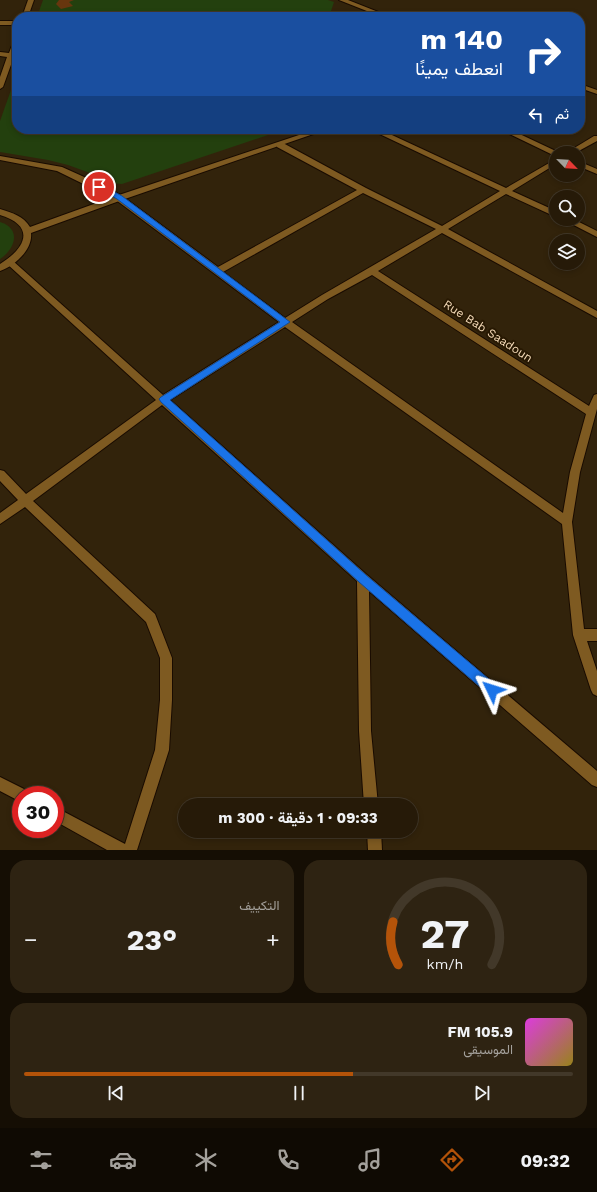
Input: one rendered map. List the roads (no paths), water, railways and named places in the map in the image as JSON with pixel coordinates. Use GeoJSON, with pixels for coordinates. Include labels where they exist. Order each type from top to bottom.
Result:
{"type":"FeatureCollection","features":[{"type":"Feature","properties":{"kind":"street"},"geometry":{"type":"LineString","coordinates":[[27,12],[31,0]]}},
{"type":"Feature","properties":{"kind":"street"},"geometry":{"type":"LineString","coordinates":[[342,0],[374,12]]}},
{"type":"Feature","properties":{"kind":"street"},"geometry":{"type":"LineString","coordinates":[[0,23],[12,23]]}},
{"type":"Feature","properties":{"kind":"street"},"geometry":{"type":"LineString","coordinates":[[0,54],[11,55],[0,87]]}},
{"type":"Feature","properties":{"kind":"street"},"geometry":{"type":"LineString","coordinates":[[585,88],[597,92]]}},
{"type":"Feature","properties":{"kind":"street"},"geometry":{"type":"LineString","coordinates":[[28,231],[119,198],[310,134]]}},
{"type":"Feature","properties":{"kind":"street"},"geometry":{"type":"LineString","coordinates":[[384,134],[549,211]]}},
{"type":"Feature","properties":{"kind":"street"},"geometry":{"type":"LineString","coordinates":[[514,134],[549,150]]}},
{"type":"Feature","properties":{"kind":"street"},"geometry":{"type":"LineString","coordinates":[[583,146],[597,138]]}},
{"type":"Feature","properties":{"kind":"street"},"geometry":{"type":"LineString","coordinates":[[280,145],[363,190],[442,229],[597,315]]}},
{"type":"Feature","properties":{"kind":"street"},"geometry":{"type":"LineString","coordinates":[[0,158],[59,169],[99,187],[119,198],[218,270],[286,322],[567,522]]}},
{"type":"Feature","properties":{"kind":"street"},"geometry":{"type":"LineString","coordinates":[[0,519],[164,399],[326,297],[549,165]]}},
{"type":"Feature","properties":{"kind":"street"},"geometry":{"type":"LineString","coordinates":[[585,166],[597,172]]}},
{"type":"Feature","properties":{"kind":"street"},"geometry":{"type":"LineString","coordinates":[[218,270],[363,190]]}},
{"type":"Feature","properties":{"kind":"street"},"geometry":{"type":"LineString","coordinates":[[0,212],[14,216],[23,222],[28,231],[28,242],[21,253],[5,265],[164,399],[363,579],[597,780]]}},
{"type":"Feature","properties":{"kind":"street"},"geometry":{"type":"LineString","coordinates":[[580,226],[597,234]]}},
{"type":"Feature","properties":{"kind":"street","name":"Rue Bab Saadoun"},"geometry":{"type":"LineString","coordinates":[[372,271],[591,412]]}},
{"type":"Feature","properties":{"kind":"street"},"geometry":{"type":"LineString","coordinates":[[597,398],[591,412],[575,472],[567,522],[574,596],[580,635],[597,690]]}},
{"type":"Feature","properties":{"kind":"street"},"geometry":{"type":"LineString","coordinates":[[0,474],[25,500],[151,618],[166,658],[166,700],[162,750],[130,850]]}},
{"type":"Feature","properties":{"kind":"street"},"geometry":{"type":"LineString","coordinates":[[363,579],[364,731],[370,798]]}},
{"type":"Feature","properties":{"kind":"street"},"geometry":{"type":"LineString","coordinates":[[580,635],[597,635]]}},
{"type":"Feature","properties":{"kind":"street"},"geometry":{"type":"LineString","coordinates":[[0,784],[12,790]]}},
{"type":"Feature","properties":{"kind":"street"},"geometry":{"type":"LineString","coordinates":[[64,819],[121,850]]}},
{"type":"Feature","properties":{"kind":"street"},"geometry":{"type":"LineString","coordinates":[[375,838],[376,850]]}}]}
